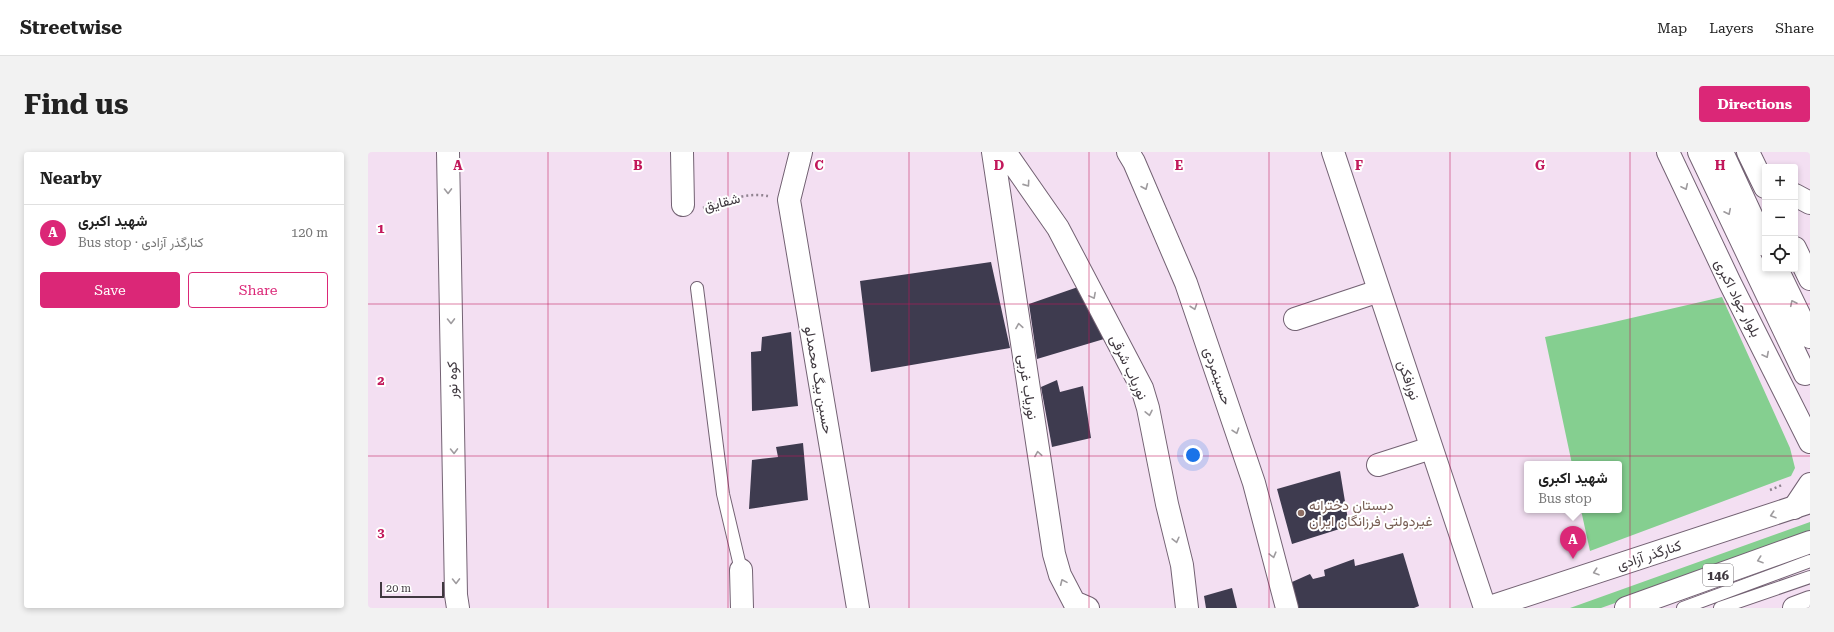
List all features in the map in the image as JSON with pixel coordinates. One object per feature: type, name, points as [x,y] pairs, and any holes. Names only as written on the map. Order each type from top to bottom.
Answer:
[{"type":"street","name":"کوه نور","points":[[448,152],[456,595],[458,608]]},
{"type":"street","name":"شقایق","points":[[682,152],[683,205]]},
{"type":"street","name":"حسین بیگ محمدلو","points":[[801,152],[789,200],[858,608]]},
{"type":"street","name":"نوریاب غربی","points":[[993,152],[1054,554],[1060,575],[1074,602],[1088,608]]},
{"type":"street","name":"نوریاب شرقی","points":[[1005,152],[1058,228],[1142,388],[1148,408],[1167,504],[1182,565],[1187,608]]},
{"type":"street","name":"حسینمردی","points":[[1128,152],[1134,162],[1186,283],[1254,483],[1287,608]]},
{"type":"street","name":"نورافکن","points":[[1333,152],[1486,608]]},
{"type":"street","name":"بلوار جواد اکبری","points":[[1668,152],[1730,283],[1808,434]]},
{"type":"street","points":[[1699,152],[1805,374]]},
{"type":"street","points":[[1722,152],[1762,239]]},
{"type":"street","points":[[1748,152],[1762,179]]},
{"type":"street","points":[[1798,197],[1810,203]]},
{"type":"street","points":[[1798,254],[1810,279]]},
{"type":"street","points":[[1778,272],[1810,337]]},
{"type":"street","points":[[1296,319],[1379,292]]},
{"type":"street","points":[[1378,465],[1432,448]]},
{"type":"street","points":[[1802,505],[1810,484]]},
{"type":"street","name":"کنارگذر آزادی","points":[[1486,608],[1802,505]]},
{"type":"street","name":"146","points":[[1626,608],[1810,542]]},
{"type":"street","points":[[741,570],[742,608]]},
{"type":"street","points":[[1794,608],[1810,602]]},
{"type":"lane","points":[[698,288],[723,494],[741,570]]},
{"type":"lane","points":[[1683,608],[1810,561]]},
{"type":"lane","points":[[1720,608],[1810,577]]},
{"type":"path","name":"شقایق","points":[[683,205],[701,209],[731,198],[759,194],[789,200]]},
{"type":"path","points":[[1765,492],[1787,483]]},
{"type":"green space","points":[[1722,297],[1790,448],[1795,468],[1791,476],[1590,551],[1582,513],[1622,513],[1622,461],[1571,461],[1545,337]]},
{"type":"green space","points":[[1810,522],[1810,534],[1601,608],[1570,608]]},
{"type":"building","points":[[991,262],[1010,348],[871,372],[860,281]]},
{"type":"building","points":[[1078,287],[1104,339],[1037,359],[1029,304]]},
{"type":"building","points":[[791,332],[798,406],[752,411],[751,352],[761,351],[762,337]]},
{"type":"building","points":[[1057,380],[1060,392],[1083,386],[1091,438],[1052,447],[1041,387]]},
{"type":"building","points":[[803,443],[808,500],[749,509],[752,460],[778,457],[776,447]]},
{"type":"building","points":[[1340,471],[1349,526],[1292,544],[1277,489]]},
{"type":"building","points":[[1403,553],[1419,606],[1414,608],[1296,608],[1292,582],[1310,574],[1313,579],[1325,576],[1324,570],[1354,559],[1355,566]]},
{"type":"building","points":[[1232,588],[1237,608],[1206,608],[1204,596]]},
{"type":"place","name":"دبستان دخترانه غیردولتی فرزانگان ايران","points":[[1301,513]]},
{"type":"place","name":"شهید اکبری","points":[[1573,559]]}]
